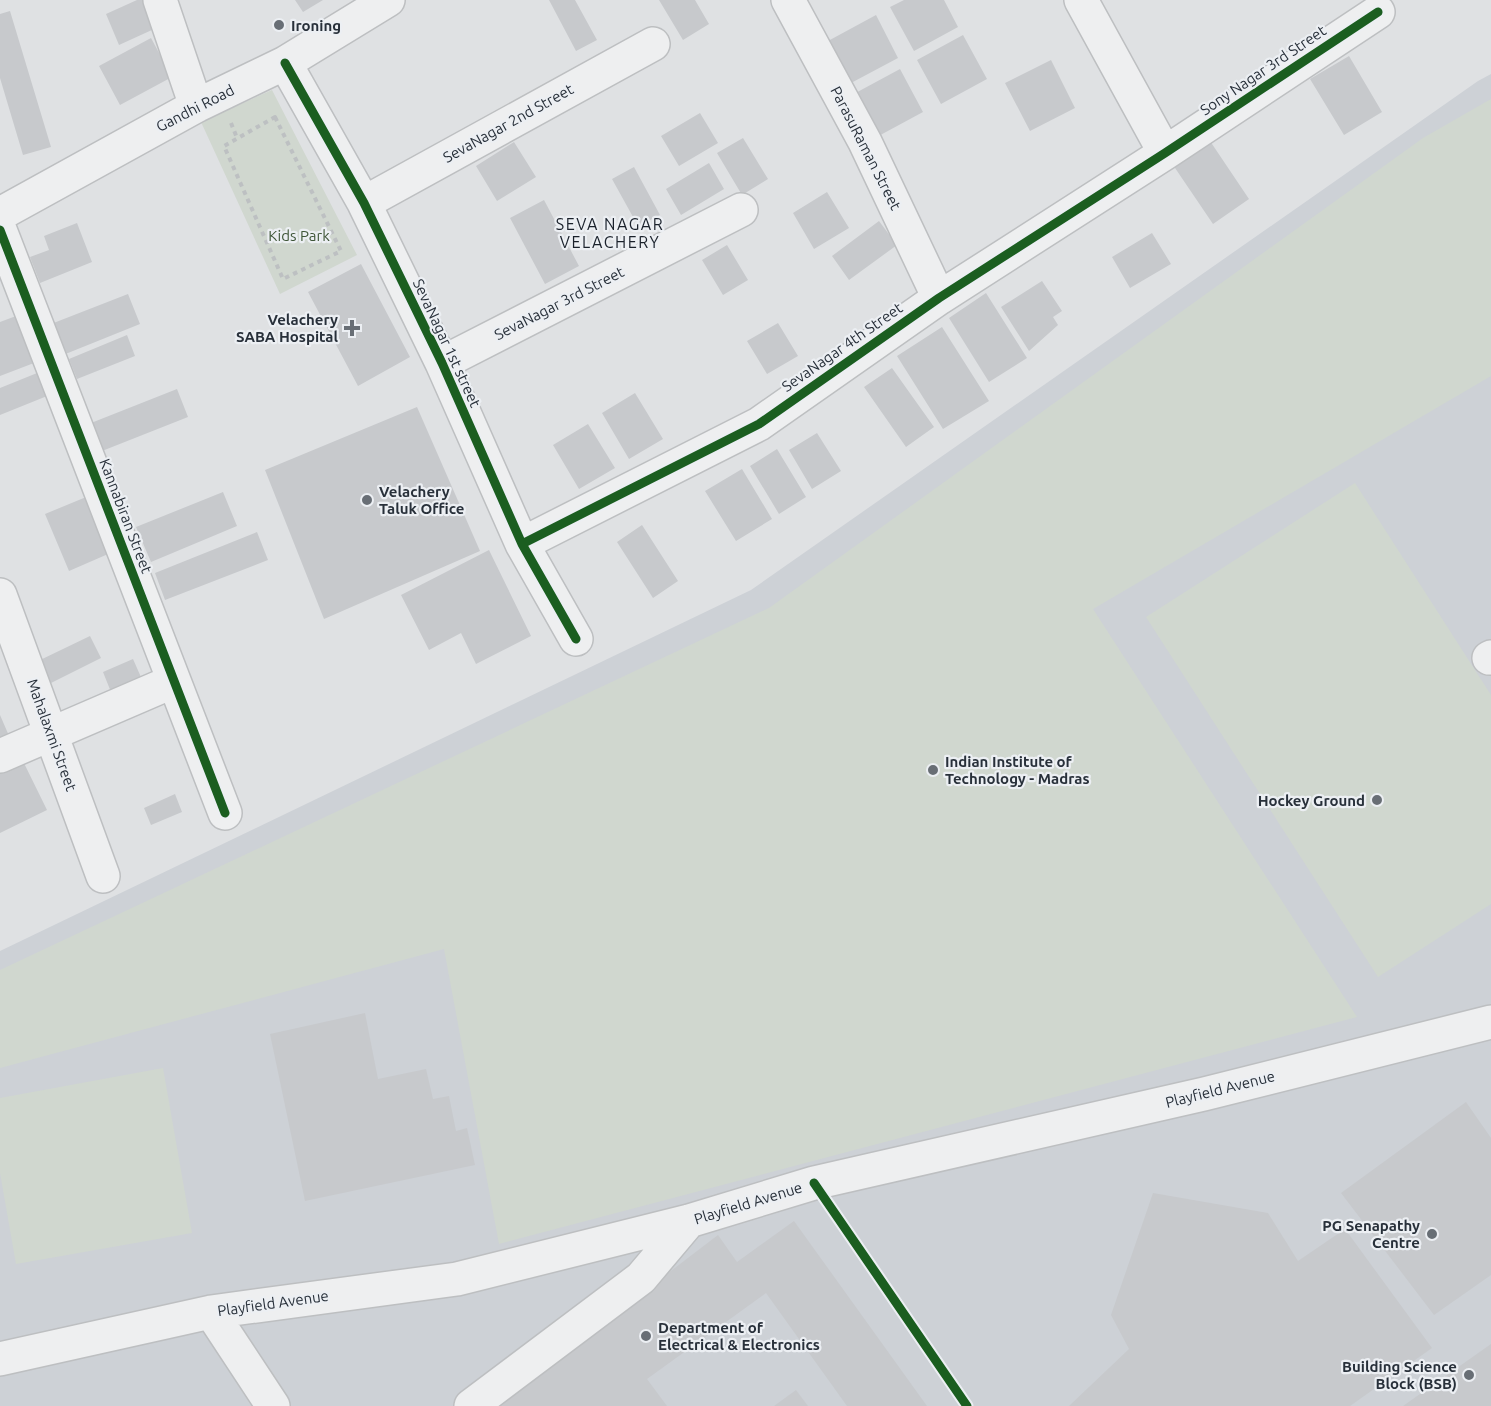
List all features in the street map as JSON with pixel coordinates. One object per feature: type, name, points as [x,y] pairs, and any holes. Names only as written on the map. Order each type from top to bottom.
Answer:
[{"type":"street","points":[[160,0],[196,106]]},
{"type":"street","name":"Gandhi Road","points":[[0,214],[196,106],[285,63],[387,0]]},
{"type":"street","name":"ParasuRaman Street","points":[[788,0],[865,142],[939,298]]},
{"type":"street","points":[[1081,0],[1165,153]]},
{"type":"street","name":"Sony Nagar 3rd Street","points":[[1165,153],[1378,12]]},
{"type":"street","name":"SevaNagar 2nd Street","points":[[364,203],[653,44]]},
{"type":"street","name":"SevaNagar 1st street","points":[[285,63],[364,203],[442,363],[522,544],[576,639]]},
{"type":"street","name":"SevaNagar 4th Street","points":[[522,544],[759,424],[939,298],[1165,153]]},
{"type":"street","name":"SevaNagar 3rd Street","points":[[442,363],[741,210]]},
{"type":"street","name":"Kannabiran Street","points":[[0,230],[225,813]]},
{"type":"street","name":"Mahalaxmi Street","points":[[0,595],[103,876]]},
{"type":"street","points":[[0,756],[174,681]]},
{"type":"street","name":"Playfield Avenue","points":[[0,1359],[211,1312],[457,1279],[689,1221],[814,1183],[1204,1094],[1491,1022]]},
{"type":"street","points":[[471,1406],[641,1278],[689,1221]]},
{"type":"street","points":[[211,1312],[273,1406]]},
{"type":"path","points":[[275,117],[341,251],[283,279],[224,146],[237,138],[275,117]]},
{"type":"shaded area","name":"Indian Institute of Technology - Madras","points":[[1491,74],[1491,1406],[0,1406],[0,951],[751,590]]},
{"type":"green space","name":"Kids Park","points":[[272,90],[357,255],[280,294],[201,122]]},
{"type":"green space","points":[[1491,99],[1491,376],[1093,609],[1357,1017],[499,1244],[444,949],[0,1068],[0,970],[769,608],[1423,138]]},
{"type":"green space","name":"Hockey Ground","points":[[1355,483],[1491,695],[1491,904],[1378,977],[1146,617]]},
{"type":"green space","points":[[163,1068],[192,1233],[16,1264],[0,1173],[0,1098]]},
{"type":"building","points":[[137,0],[154,0],[165,24],[119,45],[106,14]]},
{"type":"building","points":[[295,0],[323,0],[303,12]]},
{"type":"building","points":[[549,0],[575,0],[597,40],[576,51]]},
{"type":"building","points":[[659,0],[695,0],[709,24],[683,40]]},
{"type":"building","points":[[904,0],[944,0],[958,27],[914,51],[890,7]]},
{"type":"building","points":[[10,11],[51,147],[23,155],[0,78],[0,14]]},
{"type":"building","points":[[876,15],[898,58],[851,83],[828,41]]},
{"type":"building","points":[[963,35],[987,79],[941,104],[917,60]]},
{"type":"building","points":[[151,38],[172,77],[120,105],[99,66]]},
{"type":"building","points":[[1349,56],[1382,112],[1344,135],[1310,79]]},
{"type":"building","points":[[1051,60],[1075,108],[1030,131],[1005,83]]},
{"type":"building","points":[[900,69],[923,112],[873,139],[850,96]]},
{"type":"building","points":[[700,113],[718,143],[679,166],[661,136]]},
{"type":"building","points":[[743,138],[768,179],[742,195],[717,153]]},
{"type":"building","points":[[1210,141],[1249,199],[1213,224],[1173,165]]},
{"type":"building","points":[[514,142],[536,177],[497,201],[476,166]]},
{"type":"building","points":[[709,163],[724,189],[681,215],[666,189]]},
{"type":"building","points":[[634,167],[660,215],[638,226],[612,179]]},
{"type":"building","points":[[827,192],[849,228],[814,249],[793,213]]},
{"type":"building","points":[[544,200],[579,266],[545,284],[510,218]]},
{"type":"building","points":[[879,221],[897,245],[849,280],[832,256]]},
{"type":"building","points":[[77,223],[92,262],[40,283],[30,257],[49,250],[44,236]]},
{"type":"building","points":[[1152,233],[1171,264],[1130,288],[1112,257]]},
{"type":"building","points":[[727,245],[748,280],[723,295],[702,260]]},
{"type":"building","points":[[361,264],[410,357],[358,386],[308,292]]},
{"type":"building","points":[[1042,281],[1062,311],[1053,317],[1058,325],[1029,351],[1001,307]]},
{"type":"building","points":[[986,293],[1027,358],[989,382],[949,318]]},
{"type":"building","points":[[128,294],[140,324],[63,355],[51,324]]},
{"type":"building","points":[[16,316],[34,363],[0,376],[0,322]]},
{"type":"building","points":[[778,323],[798,356],[767,374],[747,341]]},
{"type":"building","points":[[942,327],[989,401],[943,429],[897,356]]},
{"type":"building","points":[[127,335],[135,356],[77,379],[69,359]]},
{"type":"building","points":[[892,368],[934,427],[906,447],[864,387]]},
{"type":"building","points":[[47,369],[57,392],[0,415],[0,388]]},
{"type":"building","points":[[177,389],[188,417],[102,451],[91,423]]},
{"type":"building","points":[[635,393],[663,439],[629,459],[602,413]]},
{"type":"building","name":"Velachery Taluk Office","points":[[417,407],[480,551],[324,619],[265,470]]},
{"type":"building","points":[[588,424],[615,468],[579,489],[553,445]]},
{"type":"building","points":[[817,433],[841,471],[812,489],[789,450]]},
{"type":"building","points":[[777,449],[806,497],[779,514],[750,466]]},
{"type":"building","points":[[742,469],[772,519],[736,541],[705,491]]},
{"type":"building","points":[[223,492],[237,526],[151,562],[136,527]]},
{"type":"building","points":[[91,495],[115,551],[69,571],[45,514]]},
{"type":"building","points":[[642,525],[678,581],[653,598],[617,542]]},
{"type":"building","points":[[257,532],[268,560],[165,600],[155,573]]},
{"type":"building","points":[[489,550],[531,636],[476,664],[461,633],[429,650],[401,595]]},
{"type":"building","points":[[90,636],[101,658],[47,685],[36,662]]},
{"type":"building","points":[[133,659],[144,684],[113,697],[103,672]]},
{"type":"building","points":[[0,715],[13,745],[0,750]]},
{"type":"building","points":[[20,755],[47,810],[0,833],[0,765]]},
{"type":"building","points":[[175,794],[182,812],[151,825],[144,808]]},
{"type":"building","points":[[365,1013],[378,1079],[426,1069],[433,1099],[449,1096],[456,1131],[467,1128],[475,1165],[305,1201],[270,1034]]},
{"type":"building","name":"PG Senapathy Centre","points":[[1466,1102],[1491,1138],[1491,1275],[1434,1315],[1341,1193]]},
{"type":"building","points":[[1153,1193],[1268,1213],[1298,1261],[1345,1229],[1432,1348],[1350,1406],[1069,1406],[1129,1349],[1111,1315]]},
{"type":"building","name":"Department of Electrical & Electronics","points":[[794,1221],[927,1406],[847,1406],[766,1293],[647,1379],[667,1406],[494,1406],[718,1235],[737,1262]]},
{"type":"building","name":"Building Science Block (BSB)","points":[[1491,1344],[1491,1406],[1403,1406]]},
{"type":"building","name":"Department of Electrical & Electronics","points":[[796,1390],[808,1406],[774,1406]]},
{"type":"cycle path","points":[[522,544],[759,424],[939,298],[1165,153],[1378,12]]},
{"type":"cycle path","points":[[285,63],[364,203],[442,363],[522,544],[576,639]]},
{"type":"cycle path","points":[[0,230],[225,813]]},
{"type":"cycle path","points":[[814,1183],[967,1406]]},
{"type":"place","name":"Ironing","points":[[279,25]]},
{"type":"place","name":"Velachery SABA Hospital","points":[[352,328]]},
{"type":"place","name":"Velachery Taluk Office","points":[[367,500]]},
{"type":"place","name":"Indian Institute of Technology - Madras","points":[[933,770]]},
{"type":"place","name":"Hockey Ground","points":[[1377,800]]},
{"type":"place","name":"PG Senapathy Centre","points":[[1432,1234]]},
{"type":"place","name":"Department of Electrical & Electronics","points":[[646,1336]]},
{"type":"place","name":"Building Science Block (BSB)","points":[[1469,1375]]},
{"type":"district","name":"SEVA NAGAR VELACHERY","points":[[610,233]]}]
